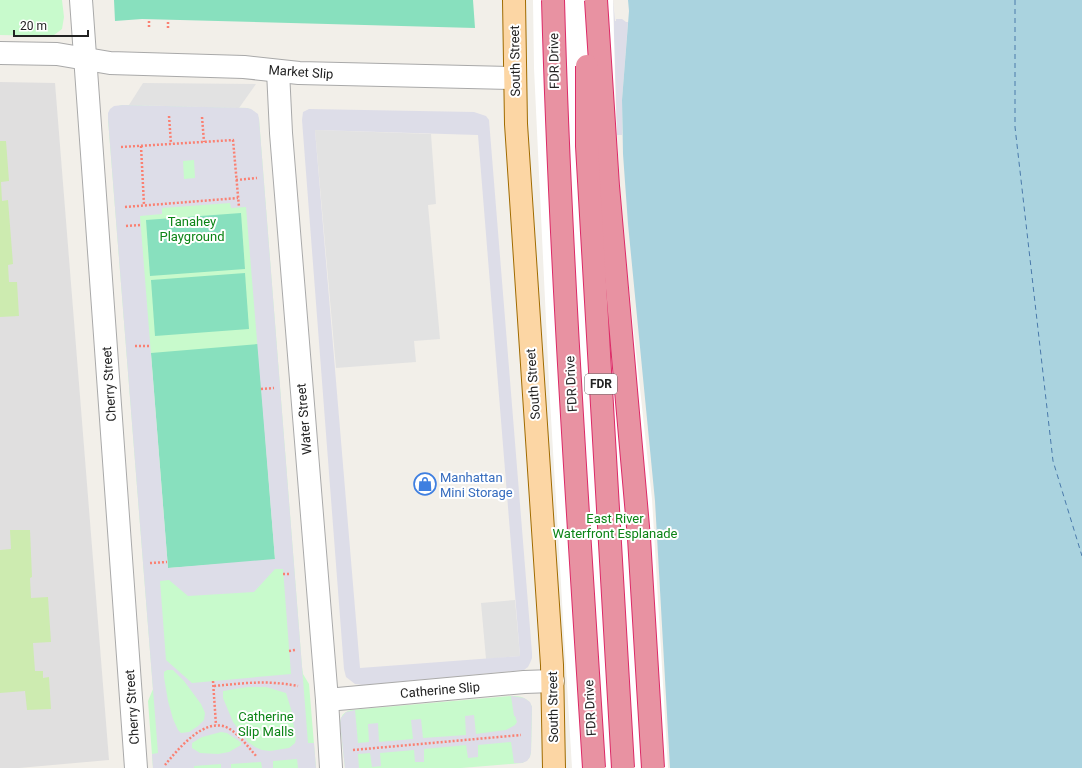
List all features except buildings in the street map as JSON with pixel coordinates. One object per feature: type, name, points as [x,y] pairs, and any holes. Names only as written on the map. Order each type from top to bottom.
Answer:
[{"type":"highway","name":"FDR Drive","points":[[553,0],[555,92],[563,252],[594,768]]},
{"type":"highway","name":"FDR","points":[[590,0],[587,73],[587,146],[623,768]]},
{"type":"highway","points":[[596,0],[608,186],[639,538],[653,768]]},
{"type":"main road","name":"South Street","points":[[514,0],[516,124],[552,681],[554,768]]},
{"type":"street","name":"Cherry Street","points":[[81,0],[136,768]]},
{"type":"street","name":"Market Slip","points":[[0,53],[57,54],[110,63],[244,67],[318,74],[515,78]]},
{"type":"street","name":"Water Street","points":[[278,71],[281,133],[327,700],[331,768]]},
{"type":"street","name":"Catherine Slip","points":[[327,700],[524,682],[552,681]]},
{"type":"path","points":[[149,27],[150,19]]},
{"type":"path","points":[[168,20],[168,28]]},
{"type":"path","points":[[169,116],[171,144]]},
{"type":"path","points":[[202,117],[204,142]]},
{"type":"path","points":[[121,147],[233,140],[238,207]]},
{"type":"path","points":[[140,146],[144,205]]},
{"type":"path","points":[[236,180],[257,178]]},
{"type":"path","points":[[125,207],[238,198]]},
{"type":"path","points":[[126,226],[140,224]]},
{"type":"path","points":[[135,346],[151,346]]},
{"type":"path","points":[[262,389],[274,388]]},
{"type":"path","points":[[150,563],[167,562]]},
{"type":"path","points":[[283,574],[289,574]]},
{"type":"path","points":[[289,650],[295,650]]},
{"type":"path","points":[[213,681],[216,725]]},
{"type":"path","points":[[214,686],[254,682],[270,682],[298,686]]},
{"type":"path","points":[[166,765],[176,752],[196,734],[216,725],[223,726],[236,734],[257,757]]},
{"type":"path","points":[[352,750],[521,735]]},
{"type":"shaded area","points":[[613,0],[615,21],[616,19],[622,19],[628,22],[622,100],[622,135],[617,135]]},
{"type":"shaded area","points":[[0,82],[55,83],[109,760],[19,768],[0,768]]},
{"type":"shaded area","points":[[143,83],[256,84],[239,108],[129,105]]},
{"type":"shaded area","points":[[114,106],[247,108],[258,114],[308,743],[314,743],[316,768],[298,768],[297,759],[273,761],[273,768],[262,768],[261,762],[231,764],[231,768],[221,768],[221,764],[194,766],[194,768],[153,768],[152,754],[158,753],[108,119],[108,113]],"holes":[[[194,160],[195,178],[184,179],[183,161]],[[230,203],[231,208],[246,207],[275,559],[168,568],[140,216],[162,214],[162,208]],[[275,569],[283,569],[291,674],[192,683],[166,660],[160,581],[169,580],[188,596],[254,592]],[[167,670],[173,670],[184,681],[201,704],[205,713],[204,720],[189,732],[181,733],[173,719],[168,701],[164,672]],[[248,687],[266,687],[286,693],[291,709],[296,739],[295,743],[289,748],[270,751],[255,747],[248,742],[233,722],[223,698],[223,691]],[[221,732],[227,733],[239,741],[241,745],[229,752],[218,754],[200,753],[192,748],[192,743],[202,737]]]},
{"type":"shaded area","points":[[309,109],[474,112],[486,116],[489,120],[532,653],[530,663],[524,670],[363,685],[355,684],[346,677],[344,669],[302,120],[303,112]],"holes":[[[315,130],[478,135],[520,656],[360,668]]]},
{"type":"shaded area","points":[[315,130],[431,134],[436,204],[428,205],[440,339],[414,341],[416,362],[336,368]]},
{"type":"shaded area","points":[[515,600],[520,656],[486,659],[481,603]]},
{"type":"shaded area","points":[[511,696],[524,698],[530,702],[532,707],[531,752],[527,761],[522,763],[514,763],[511,742],[478,745],[478,757],[468,758],[466,745],[424,749],[424,762],[415,762],[414,750],[380,753],[381,766],[372,767],[370,753],[358,754],[359,768],[345,768],[340,723],[341,718],[346,712],[355,710],[358,743],[369,742],[368,724],[378,723],[379,742],[413,739],[411,720],[421,719],[423,738],[466,735],[465,716],[474,715],[476,734],[506,730],[515,725],[517,722],[514,716]]},
{"type":"green space","points":[[0,0],[62,0],[64,17],[62,29],[54,35],[48,36],[0,35]]},
{"type":"green space","points":[[114,0],[473,0],[475,28],[142,19],[115,21]]},
{"type":"green space","name":"Tanahey Playground","points":[[123,105],[247,108],[254,112],[259,119],[302,667],[303,674],[309,684],[316,768],[153,768],[148,701],[153,689],[108,119],[109,113],[112,109]]},
{"type":"green space","points":[[0,141],[6,141],[9,181],[1,182],[2,201],[8,200],[13,264],[8,265],[9,282],[17,282],[19,316],[0,317]]},
{"type":"green space","points":[[241,213],[245,269],[150,276],[146,220]]},
{"type":"green space","points":[[245,273],[249,329],[155,336],[151,280]]},
{"type":"green space","points":[[258,344],[275,560],[168,568],[151,353]]},
{"type":"green space","points":[[10,530],[30,530],[32,577],[30,578],[31,598],[48,597],[51,642],[33,643],[35,671],[43,671],[43,678],[49,677],[51,709],[27,710],[25,691],[0,693],[0,550],[11,549]]},
{"type":"green space","points":[[518,696],[526,699],[532,707],[531,752],[528,759],[522,763],[461,768],[345,768],[340,723],[342,716],[351,710]]},
{"type":"water","points":[[628,0],[1082,0],[1082,768],[670,768],[655,501],[628,224],[623,154],[622,100],[629,11]]},
{"type":"pier","name":"East River Waterfront Esplanade","points":[[533,0],[613,0],[616,117],[622,223],[652,499],[668,768],[572,768],[549,384],[534,68]]},
{"type":"ferry route","points":[[1015,0],[1015,127],[1053,461],[1082,556]]},
{"type":"place","name":"Manhattan Mini Storage","points":[[425,484]]},
{"type":"park label","name":"Catherine Slip Malls","points":[[266,724]]}]
